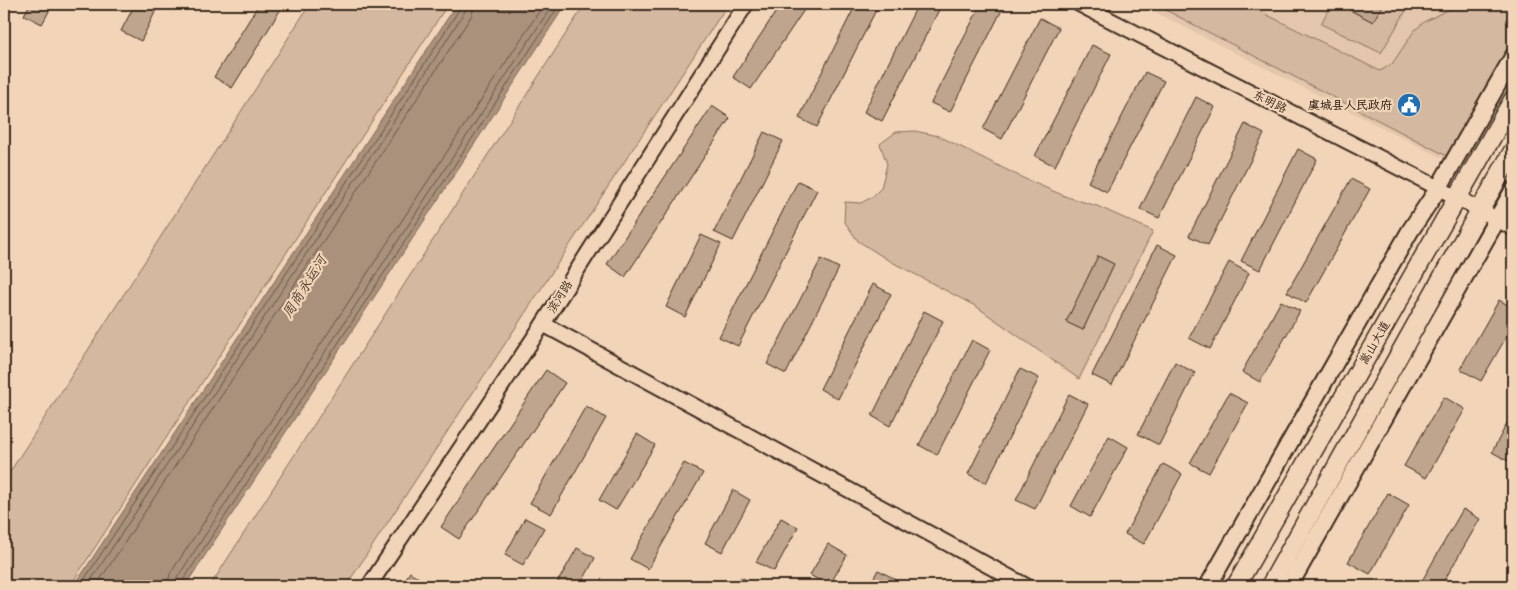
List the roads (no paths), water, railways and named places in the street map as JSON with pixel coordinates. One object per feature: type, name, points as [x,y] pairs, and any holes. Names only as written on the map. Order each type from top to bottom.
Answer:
[{"type":"main road","points":[[1208,586],[1410,231],[1438,189],[1513,57]]},
{"type":"main road","name":"嵩山大道","points":[[1236,586],[1513,100]]},
{"type":"main road","points":[[1270,586],[1513,151]]},
{"type":"main road","points":[[1290,586],[1513,191]]},
{"type":"street","name":"滨河路","points":[[369,586],[543,324],[746,4]]},
{"type":"street","name":"东明路","points":[[1079,4],[1513,228]]},
{"type":"street","points":[[543,324],[1026,586]]},
{"type":"water","name":"周商永运河","points":[[457,4],[566,4],[185,586],[74,586]]},
{"type":"place","name":"虞城县人民政府","points":[[1409,105]]}]
